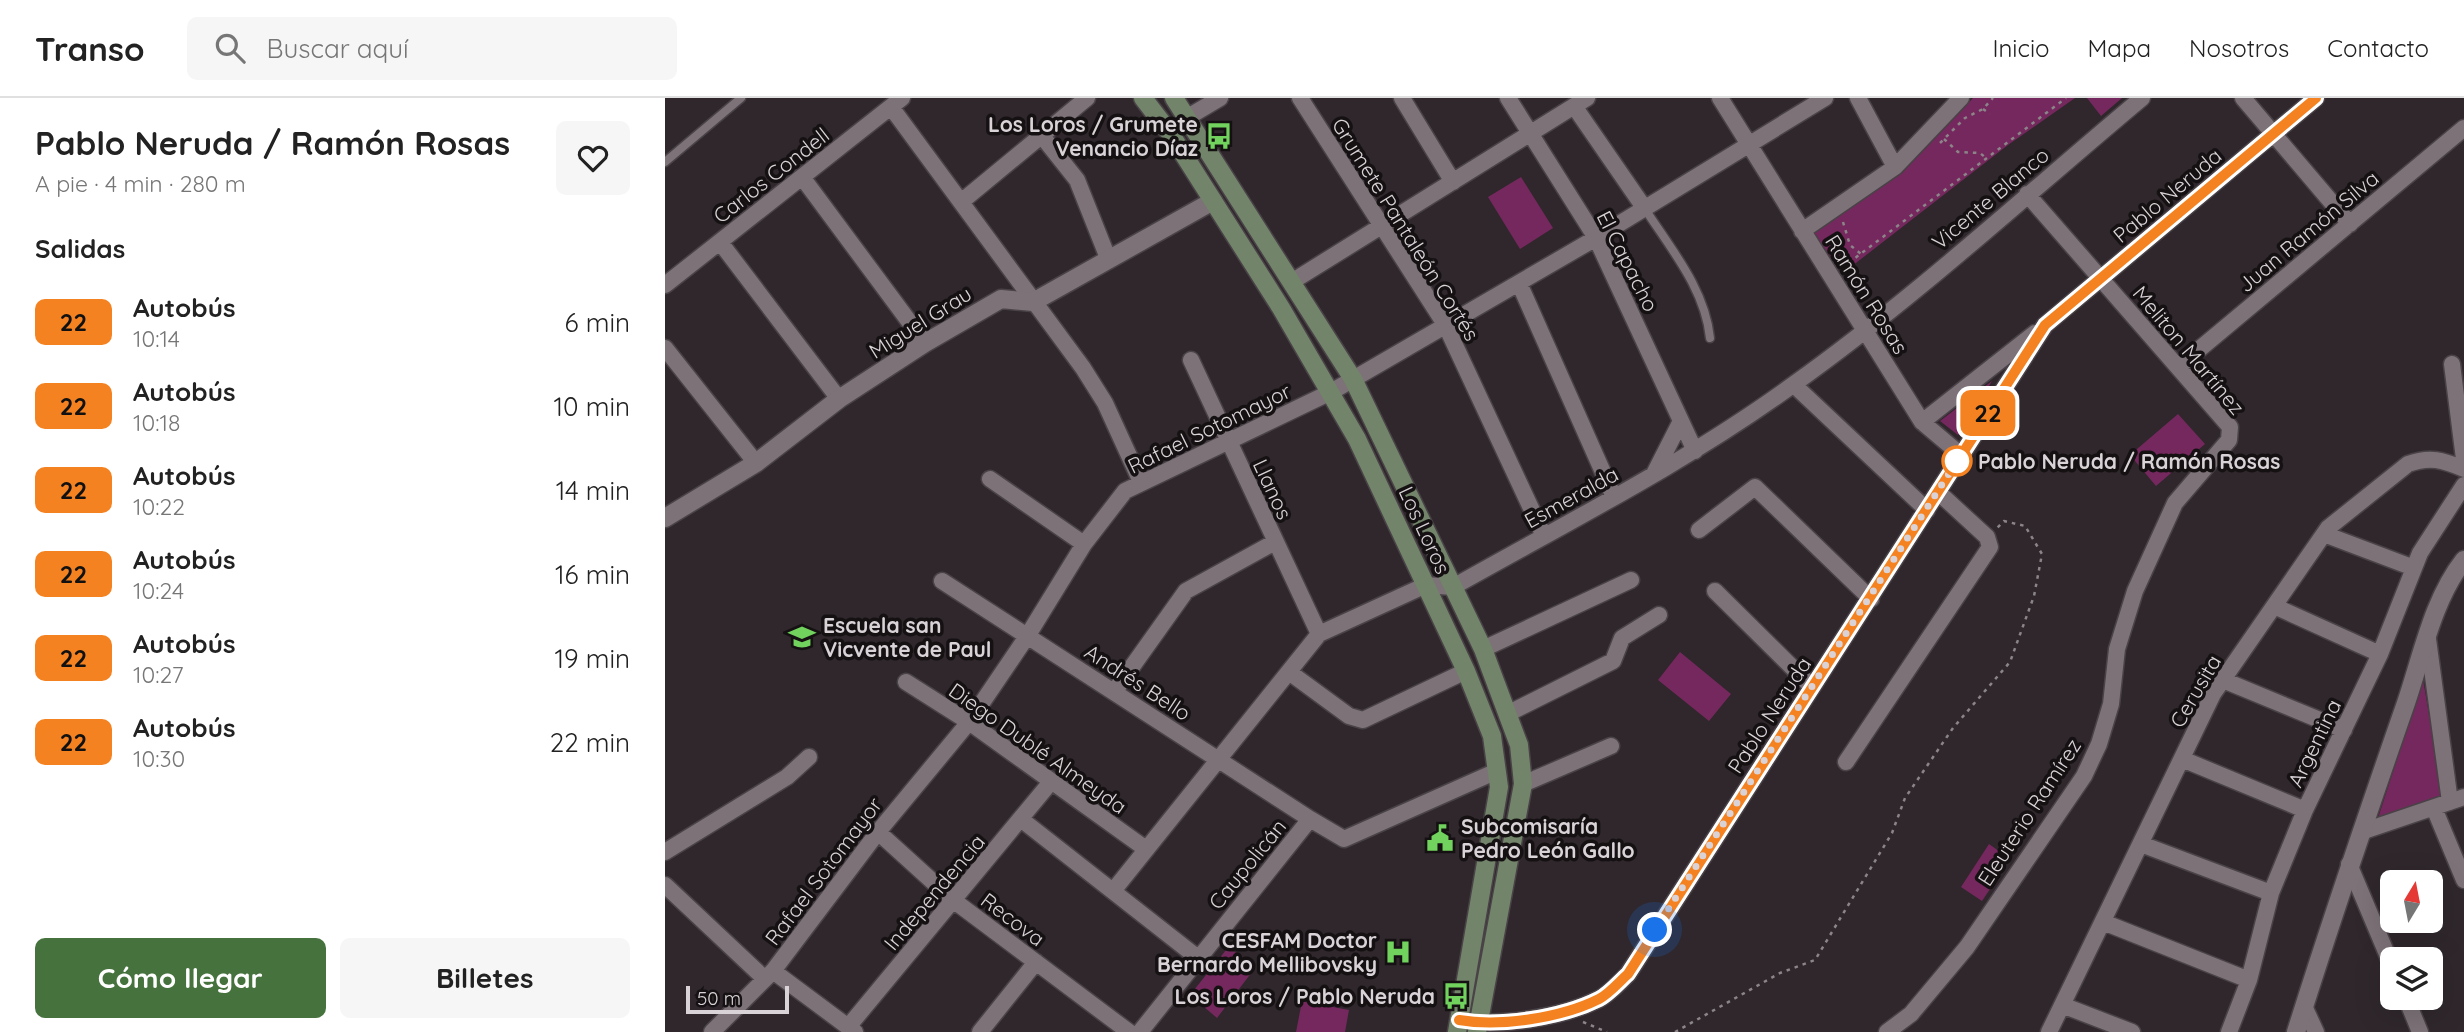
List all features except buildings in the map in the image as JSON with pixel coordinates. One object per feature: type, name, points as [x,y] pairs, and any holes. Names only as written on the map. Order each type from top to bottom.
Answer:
[{"type":"main road","name":"Los Loros","points":[[1143,98],[1170,133],[1331,392],[1426,585],[1466,671],[1492,736],[1499,788],[1458,1026]]},
{"type":"main road","name":"Los Loros","points":[[1174,98],[1353,379],[1483,649],[1520,745],[1523,784],[1477,1028]]},
{"type":"street","points":[[961,202],[1087,98]]},
{"type":"street","points":[[1188,117],[1220,98]]},
{"type":"street","name":"Grumete Pantaleón Cortés","points":[[1300,98],[1446,326],[1544,536]]},
{"type":"street","points":[[1402,98],[1453,182]]},
{"type":"street","name":"El Capacho","points":[[1508,98],[1596,238],[1695,451]]},
{"type":"street","name":"Ramón Rosas","points":[[1720,98],[1922,422],[1961,455]]},
{"type":"street","name":"Rafael Sotomayor","points":[[712,1032],[769,975],[878,832],[969,722],[1028,635],[1084,544],[1125,491],[1229,444],[1331,392],[1645,209],[1825,98]]},
{"type":"street","points":[[1858,98],[1895,167]]},
{"type":"street","points":[[1802,231],[1895,167],[1961,98]]},
{"type":"street","name":"Vicente Blanco","points":[[1865,330],[2142,98]]},
{"type":"street","points":[[2243,98],[2350,224]]},
{"type":"street","name":"Pablo Neruda","points":[[1922,422],[2045,325],[2316,98]]},
{"type":"street","points":[[896,102],[961,202],[1105,403],[1141,482]]},
{"type":"street","name":"Carlos Condell","points":[[665,285],[896,102]]},
{"type":"street","points":[[1293,281],[1581,102],[1645,209]]},
{"type":"street","name":"Juan Ramón Silva","points":[[2178,367],[2464,128]]},
{"type":"street","points":[[1042,136],[1077,180],[1108,258]]},
{"type":"street","points":[[802,177],[925,343]]},
{"type":"street","name":"Meliton Martínez","points":[[2027,194],[2230,427],[2229,440]]},
{"type":"street","points":[[1033,302],[1213,201]]},
{"type":"street","points":[[720,242],[839,399]]},
{"type":"street","points":[[1519,283],[1613,497]]},
{"type":"street","name":"Miguel Grau","points":[[665,518],[755,463],[839,399],[925,343],[1000,299],[1033,302]]},
{"type":"street","name":"Pablo Neruda","points":[[1458,1026],[1477,1028],[1564,1014],[1601,998],[1628,974],[2045,325]]},
{"type":"street","name":"Esmeralda","points":[[1453,587],[1695,451],[1794,385],[1865,330]]},
{"type":"street","points":[[665,348],[755,463]]},
{"type":"street","name":"Llanos","points":[[1191,360],[1319,634]]},
{"type":"street","points":[[2452,365],[2464,459]]},
{"type":"street","points":[[1794,385],[1927,510]]},
{"type":"street","points":[[1654,474],[1681,421]]},
{"type":"street","name":"Eleuterio Ramírez","points":[[1887,1032],[1911,1014],[1967,947],[2084,776],[2099,744],[2111,704],[2117,649],[2135,591],[2175,503],[2229,440]]},
{"type":"street","name":"Cerusita","points":[[2049,1032],[2223,680],[2324,534],[2408,464],[2423,459],[2440,459],[2464,469]]},
{"type":"street","points":[[990,479],[1084,544]]},
{"type":"street","name":"Argentina","points":[[2229,1032],[2249,980],[2271,893],[2305,810],[2381,654],[2420,553],[2464,485]]},
{"type":"street","points":[[1699,530],[1755,487],[1871,599]]},
{"type":"street","points":[[1846,762],[1990,547],[1987,537],[1938,492]]},
{"type":"street","points":[[2324,534],[2414,568]]},
{"type":"street","points":[[1114,692],[1186,591],[1275,542]]},
{"type":"street","points":[[2296,1032],[2349,864],[2428,639],[2449,581],[2464,560]]},
{"type":"street","points":[[1483,649],[1631,580]]},
{"type":"street","name":"Andrés Bello","points":[[942,581],[1310,819]]},
{"type":"street","points":[[1113,891],[1319,634],[1426,585],[1453,587]]},
{"type":"street","points":[[1715,591],[1812,687]]},
{"type":"street","points":[[2274,606],[2381,654]]},
{"type":"street","points":[[1507,714],[1613,661],[1622,638],[1659,615]]},
{"type":"street","points":[[2361,832],[2457,800],[2428,639]]},
{"type":"street","points":[[1289,672],[1349,716],[1363,720],[1466,671]]},
{"type":"street","points":[[2223,680],[2344,730]]},
{"type":"street","name":"Diego Dublé Almeyda","points":[[906,682],[969,722],[1050,783],[1146,849]]},
{"type":"street","points":[[1523,784],[1611,746]]},
{"type":"street","points":[[665,852],[787,776],[809,757]]},
{"type":"street","points":[[2182,759],[2305,810]]},
{"type":"street","name":"Caupolicán","points":[[1140,1032],[1310,819],[1344,839],[1497,771]]},
{"type":"street","name":"Independencia","points":[[852,1029],[953,900],[1050,783]]},
{"type":"street","points":[[2434,808],[2464,880]]},
{"type":"street","points":[[1022,820],[1198,958]]},
{"type":"street","name":"Recova","points":[[878,832],[953,900],[1129,1032]]},
{"type":"street","points":[[2141,844],[2271,893]]},
{"type":"street","points":[[2349,864],[2384,947]]},
{"type":"street","points":[[665,885],[769,975],[852,1029]]},
{"type":"street","points":[[2103,922],[2249,980]]},
{"type":"street","points":[[980,1032],[1036,962]]},
{"type":"street","points":[[2062,1005],[2132,1032]]},
{"type":"street","points":[[2304,1006],[2316,1032]]},
{"type":"street","points":[[2411,1010],[2420,1032]]},
{"type":"lane","points":[[665,162],[741,98]]},
{"type":"lane","points":[[1645,209],[1697,290],[1708,316],[1710,338]]},
{"type":"path","points":[[1830,275],[2066,98]]},
{"type":"path","points":[[1983,109],[1990,114]]},
{"type":"path","points":[[1944,139],[1958,152],[1980,153],[1986,158]]},
{"type":"path","points":[[1842,217],[1850,245],[1861,254]]},
{"type":"path","points":[[1675,1032],[1703,1019],[1780,973],[1815,960],[1892,833],[1905,798],[1953,728],[2010,662],[2033,596],[2042,554],[2025,526],[2004,521],[1987,537]]},
{"type":"path","points":[[1564,1014],[1607,1032]]},
{"type":"shaded area","points":[[1973,98],[2075,98],[2008,145],[1843,273],[1813,233],[1902,173]]},
{"type":"shaded area","points":[[2087,98],[2122,98],[2101,116]]},
{"type":"shaded area","points":[[1521,177],[1553,228],[1520,249],[1488,197]]},
{"type":"shaded area","points":[[1992,381],[1958,435],[1940,421]]},
{"type":"shaded area","points":[[2178,414],[2205,444],[2156,486],[2130,455]]},
{"type":"shaded area","points":[[1680,652],[1731,694],[1709,721],[1658,680]]},
{"type":"shaded area","points":[[2423,679],[2443,797],[2378,818]]},
{"type":"shaded area","points":[[1989,844],[2010,859],[1982,901],[1961,887]]},
{"type":"shaded area","points":[[1226,950],[1235,952],[1255,968],[1217,1018],[1190,995]]},
{"type":"shaded area","points":[[1302,1001],[1349,1010],[1345,1032],[1296,1032]]},
{"type":"bus line","name":"22","points":[[1459,1020],[1478,1023],[1564,1014],[1601,998],[1628,974],[1682,886],[1871,599],[2045,325],[2316,98]]},
{"type":"place","name":"Los Loros / Grumete Venancio Díaz","points":[[1219,136]]},
{"type":"place","name":"Pablo Neruda / Ramón Rosas","points":[[1957,461]]},
{"type":"place","name":"Escuela san Vicvente de Paul","points":[[802,637]]},
{"type":"place","name":"Subcomisaría Pedro León Gallo","points":[[1440,838]]},
{"type":"place","name":"CESFAM Doctor Bernardo Mellibovsky","points":[[1398,952]]},
{"type":"place","name":"Los Loros / Pablo Neruda","points":[[1456,996]]},
{"type":"route","points":[[1655,930],[1871,599],[1961,455],[1957,461]]}]
